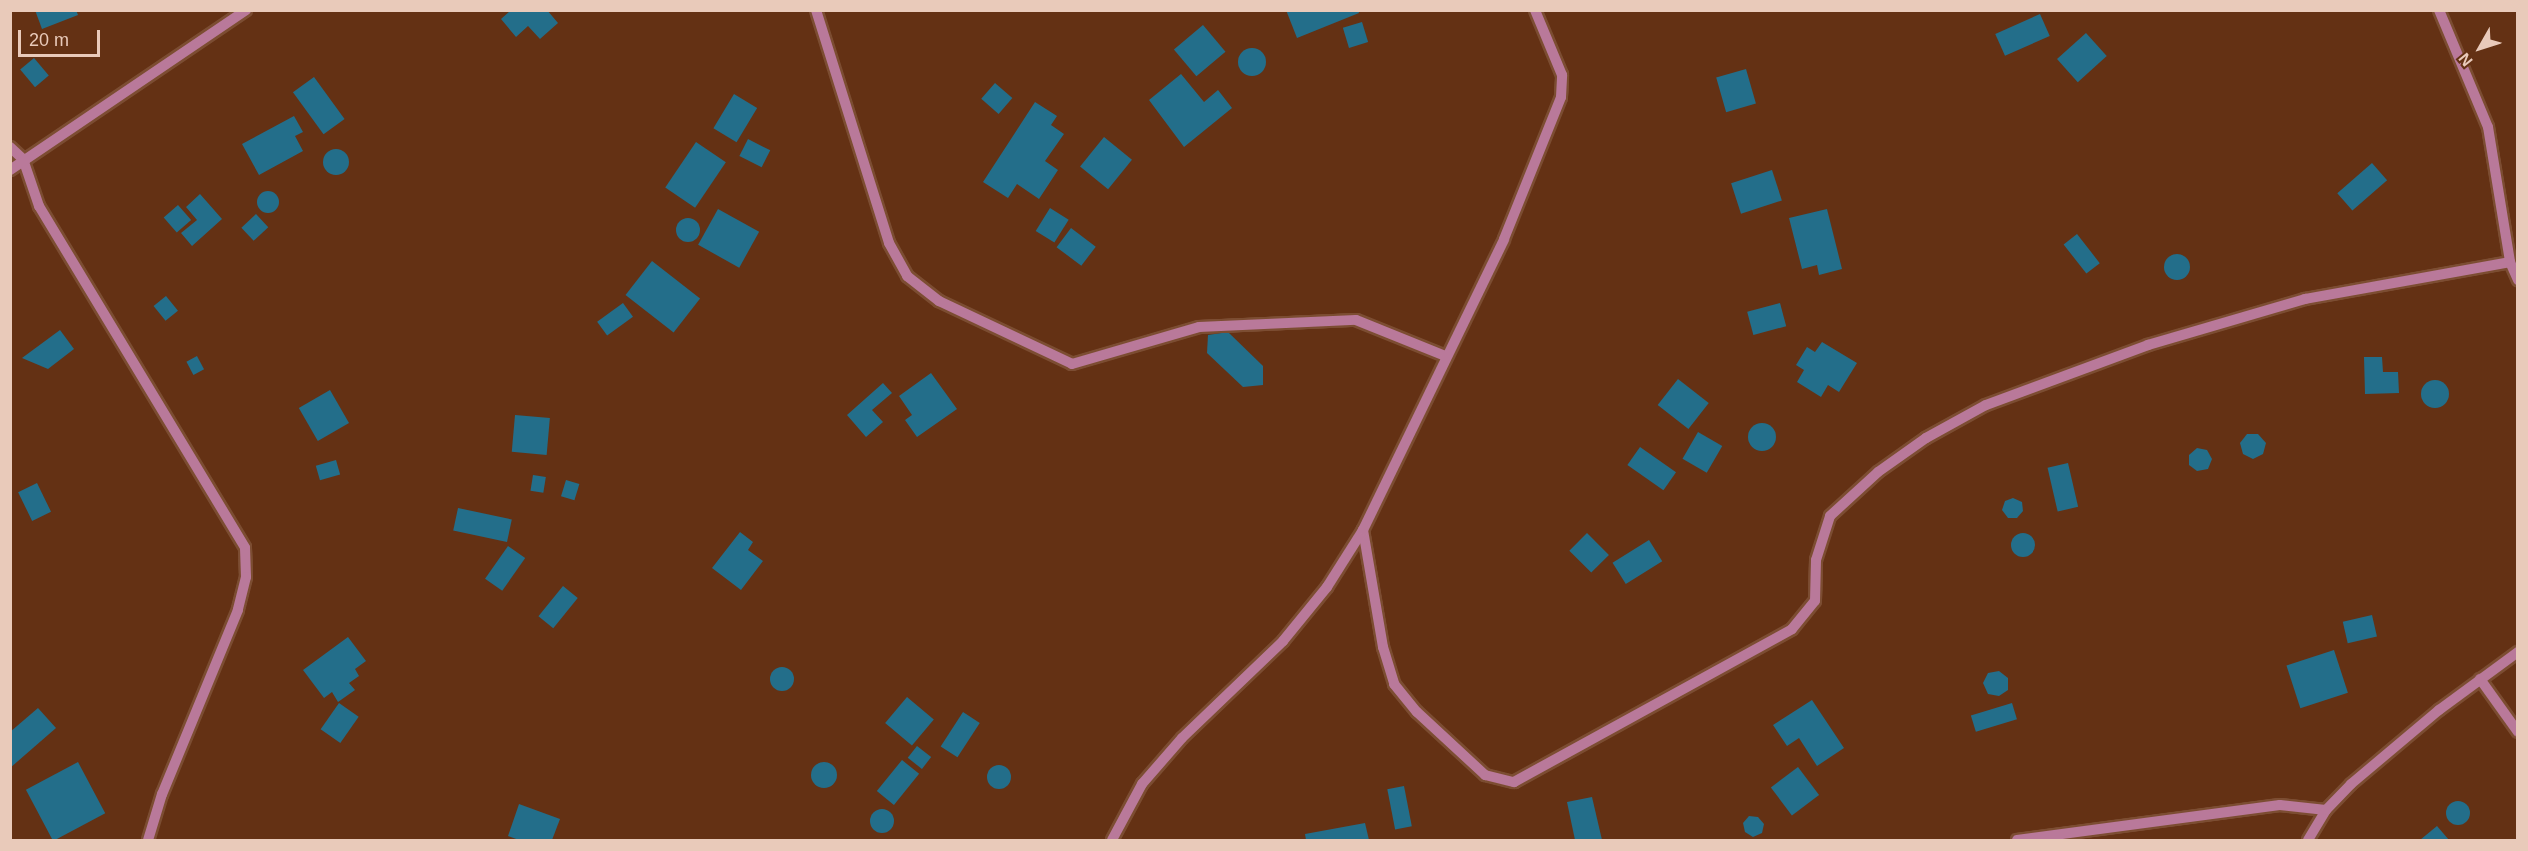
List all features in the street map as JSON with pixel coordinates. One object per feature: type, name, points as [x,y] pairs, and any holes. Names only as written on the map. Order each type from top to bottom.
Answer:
[{"type":"street","points":[[10,170],[23,159],[246,10]]},
{"type":"street","points":[[816,10],[889,243],[907,276],[939,301],[1072,364],[1198,327],[1356,320],[1445,356]]},
{"type":"street","points":[[1112,840],[1142,784],[1182,738],[1283,641],[1327,587],[1364,530],[1445,356],[1504,239],[1561,97],[1562,75],[1535,10]]},
{"type":"street","points":[[2439,10],[2448,25],[2488,127],[2511,262],[2517,280]]},
{"type":"street","points":[[10,147],[23,159],[39,206],[245,548],[246,577],[238,610],[162,794],[148,840]]},
{"type":"street","points":[[1364,530],[1383,647],[1394,684],[1417,712],[1485,775],[1514,782],[1792,629],[1815,601],[1816,560],[1830,516],[1917,445],[1986,405],[2148,345],[2305,299],[2511,262]]},
{"type":"street","points":[[2308,840],[2326,810],[2395,747],[2517,652]]},
{"type":"street","points":[[2480,679],[2517,732]]},
{"type":"street","points":[[2017,840],[2237,809],[2280,805],[2326,810]]},
{"type":"building","points":[[35,10],[76,10],[78,15],[42,29]]},
{"type":"building","points":[[511,10],[547,10],[558,23],[540,39],[528,26],[516,37],[501,19]]},
{"type":"building","points":[[1286,10],[1358,10],[1359,13],[1297,38]]},
{"type":"building","points":[[2040,14],[2050,36],[2005,56],[1995,34]]},
{"type":"building","points":[[1362,22],[1368,42],[1349,48],[1343,28]]},
{"type":"building","points":[[1203,25],[1225,52],[1196,76],[1174,49]]},
{"type":"building","points":[[2086,33],[2107,56],[2078,82],[2057,59]]},
{"type":"building","points":[[1252,48],[1262,52],[1266,62],[1262,72],[1252,76],[1242,72],[1238,62],[1242,52]]},
{"type":"building","points":[[34,58],[49,76],[35,87],[20,70]]},
{"type":"building","points":[[1746,69],[1756,104],[1726,112],[1716,78]]},
{"type":"building","points":[[1181,74],[1204,102],[1218,90],[1232,108],[1184,147],[1149,100]]},
{"type":"building","points":[[314,77],[345,119],[324,134],[293,92]]},
{"type":"building","points":[[995,83],[1012,98],[999,114],[981,99]]},
{"type":"building","points":[[734,94],[757,108],[737,142],[713,128]]},
{"type":"building","points":[[1035,102],[1057,116],[1051,125],[1064,134],[1045,161],[1058,170],[1039,199],[1017,184],[1008,198],[983,182]]},
{"type":"building","points":[[294,116],[303,132],[295,136],[303,151],[259,175],[242,144]]},
{"type":"building","points":[[1104,137],[1132,160],[1108,189],[1080,167]]},
{"type":"building","points":[[748,139],[770,150],[762,167],[739,156]]},
{"type":"building","points":[[696,142],[726,162],[695,208],[665,188]]},
{"type":"building","points":[[336,149],[345,153],[349,162],[345,171],[336,175],[327,171],[323,162],[327,153]]},
{"type":"building","points":[[2372,163],[2387,180],[2352,211],[2337,193]]},
{"type":"building","points":[[1772,170],[1782,200],[1741,214],[1731,183]]},
{"type":"building","points":[[268,191],[276,194],[279,202],[276,210],[268,213],[260,210],[257,202],[260,194]]},
{"type":"building","points":[[200,194],[222,219],[192,246],[181,233],[197,220],[186,207]]},
{"type":"building","points":[[178,205],[191,220],[177,233],[164,217]]},
{"type":"building","points":[[1050,208],[1069,220],[1054,243],[1036,231]]},
{"type":"building","points":[[718,209],[759,232],[739,268],[698,245]]},
{"type":"building","points":[[1827,209],[1842,269],[1819,275],[1817,265],[1802,269],[1789,218]]},
{"type":"building","points":[[256,214],[268,227],[254,241],[241,228]]},
{"type":"building","points":[[688,218],[696,222],[700,230],[696,238],[688,242],[680,238],[676,230],[680,222]]},
{"type":"building","points":[[1071,228],[1096,247],[1081,266],[1057,247]]},
{"type":"building","points":[[2077,234],[2100,263],[2086,274],[2064,244]]},
{"type":"building","points":[[2177,254],[2186,258],[2190,267],[2186,276],[2177,280],[2168,276],[2164,267],[2168,258]]},
{"type":"building","points":[[652,261],[700,299],[674,332],[626,295]]},
{"type":"building","points":[[166,296],[178,311],[166,321],[154,306]]},
{"type":"building","points":[[623,303],[633,317],[607,336],[597,322]]},
{"type":"building","points":[[1780,303],[1786,326],[1753,335],[1747,312]]},
{"type":"building","points":[[60,330],[74,349],[48,369],[22,358]]},
{"type":"building","points":[[1228,332],[1263,366],[1263,385],[1243,387],[1207,353],[1208,335]]},
{"type":"building","points":[[1822,342],[1857,363],[1839,392],[1828,385],[1821,397],[1797,382],[1804,370],[1796,365],[1807,347],[1815,352]]},
{"type":"building","points":[[197,356],[204,369],[193,375],[186,362]]},
{"type":"building","points":[[2364,357],[2382,357],[2383,372],[2398,372],[2399,393],[2365,394]]},
{"type":"building","points":[[931,373],[957,409],[917,437],[905,420],[912,415],[899,396]]},
{"type":"building","points":[[1678,379],[1709,403],[1688,429],[1658,405]]},
{"type":"building","points":[[2435,380],[2445,384],[2449,394],[2445,404],[2435,408],[2425,404],[2421,394],[2425,384]]},
{"type":"building","points":[[883,383],[892,393],[872,410],[883,422],[866,437],[847,415]]},
{"type":"building","points":[[330,390],[349,423],[318,441],[299,408]]},
{"type":"building","points":[[515,415],[550,418],[547,455],[512,452]]},
{"type":"building","points":[[1762,423],[1772,427],[1776,437],[1772,447],[1762,451],[1752,447],[1748,437],[1752,427]]},
{"type":"building","points":[[1698,432],[1722,446],[1707,473],[1682,459]]},
{"type":"building","points":[[2247,434],[2258,434],[2266,443],[2263,454],[2253,459],[2243,454],[2240,443]]},
{"type":"building","points":[[1640,447],[1676,472],[1663,490],[1627,465]]},
{"type":"building","points":[[2197,448],[2207,450],[2212,459],[2208,469],[2197,471],[2189,465],[2189,455]]},
{"type":"building","points":[[336,460],[340,474],[320,480],[316,466]]},
{"type":"building","points":[[2068,463],[2078,507],[2058,512],[2048,468]]},
{"type":"building","points":[[533,475],[546,477],[543,493],[530,491]]},
{"type":"building","points":[[566,480],[579,484],[574,500],[561,496]]},
{"type":"building","points":[[37,483],[51,512],[32,521],[18,492]]},
{"type":"building","points":[[2013,498],[2022,502],[2023,511],[2017,518],[2008,518],[2002,510],[2005,501]]},
{"type":"building","points":[[458,508],[512,519],[507,542],[453,530]]},
{"type":"building","points":[[740,532],[753,542],[748,550],[763,561],[741,590],[712,568]]},
{"type":"building","points":[[1587,533],[1609,555],[1591,573],[1569,551]]},
{"type":"building","points":[[2023,533],[2032,536],[2035,545],[2032,554],[2023,557],[2014,554],[2011,545],[2014,536]]},
{"type":"building","points":[[1649,540],[1662,561],[1626,584],[1613,563]]},
{"type":"building","points":[[508,546],[525,558],[502,591],[485,579]]},
{"type":"building","points":[[563,586],[578,598],[553,628],[538,616]]},
{"type":"building","points":[[2372,615],[2377,636],[2348,643],[2343,622]]},
{"type":"building","points":[[348,637],[366,661],[355,669],[359,676],[349,683],[355,690],[338,702],[332,692],[324,698],[303,670]]},
{"type":"building","points":[[2334,650],[2348,693],[2300,708],[2286,665]]},
{"type":"building","points":[[782,667],[787,668],[793,674],[793,684],[787,690],[782,691],[777,690],[771,684],[770,679],[771,674],[777,668]]},
{"type":"building","points":[[1999,671],[2008,678],[2008,690],[1999,696],[1988,694],[1983,683],[1988,673]]},
{"type":"building","points":[[907,697],[934,719],[912,746],[885,723]]},
{"type":"building","points":[[1812,700],[1844,748],[1817,766],[1799,738],[1787,746],[1773,725]]},
{"type":"building","points":[[339,703],[359,717],[340,743],[321,729]]},
{"type":"building","points":[[2012,703],[2017,719],[1976,732],[1971,716]]},
{"type":"building","points":[[38,708],[56,728],[10,768],[10,732]]},
{"type":"building","points":[[963,712],[980,723],[957,757],[941,746]]},
{"type":"building","points":[[917,746],[931,757],[922,769],[908,758]]},
{"type":"building","points":[[902,760],[919,774],[894,805],[877,791]]},
{"type":"building","points":[[78,762],[105,813],[53,840],[26,790]]},
{"type":"building","points":[[824,762],[833,766],[837,775],[833,784],[824,788],[815,784],[811,775],[815,766]]},
{"type":"building","points":[[999,765],[1008,768],[1011,777],[1008,786],[999,789],[990,786],[987,777],[990,768]]},
{"type":"building","points":[[1798,767],[1819,795],[1792,815],[1771,787]]},
{"type":"building","points":[[1404,786],[1412,826],[1395,829],[1387,789]]},
{"type":"building","points":[[1592,797],[1602,840],[1575,840],[1567,802]]},
{"type":"building","points":[[2458,801],[2467,804],[2470,813],[2467,822],[2458,825],[2449,822],[2446,813],[2449,804]]},
{"type":"building","points":[[519,804],[560,819],[552,840],[519,840],[508,836]]},
{"type":"building","points":[[882,809],[891,812],[894,821],[891,830],[882,833],[873,830],[870,821],[873,812]]},
{"type":"building","points":[[1749,816],[1758,817],[1764,824],[1762,833],[1753,837],[1745,832],[1743,823]]},
{"type":"building","points":[[1365,823],[1369,840],[1306,840],[1305,834]]},
{"type":"building","points":[[2437,826],[2449,840],[2420,840]]}]
